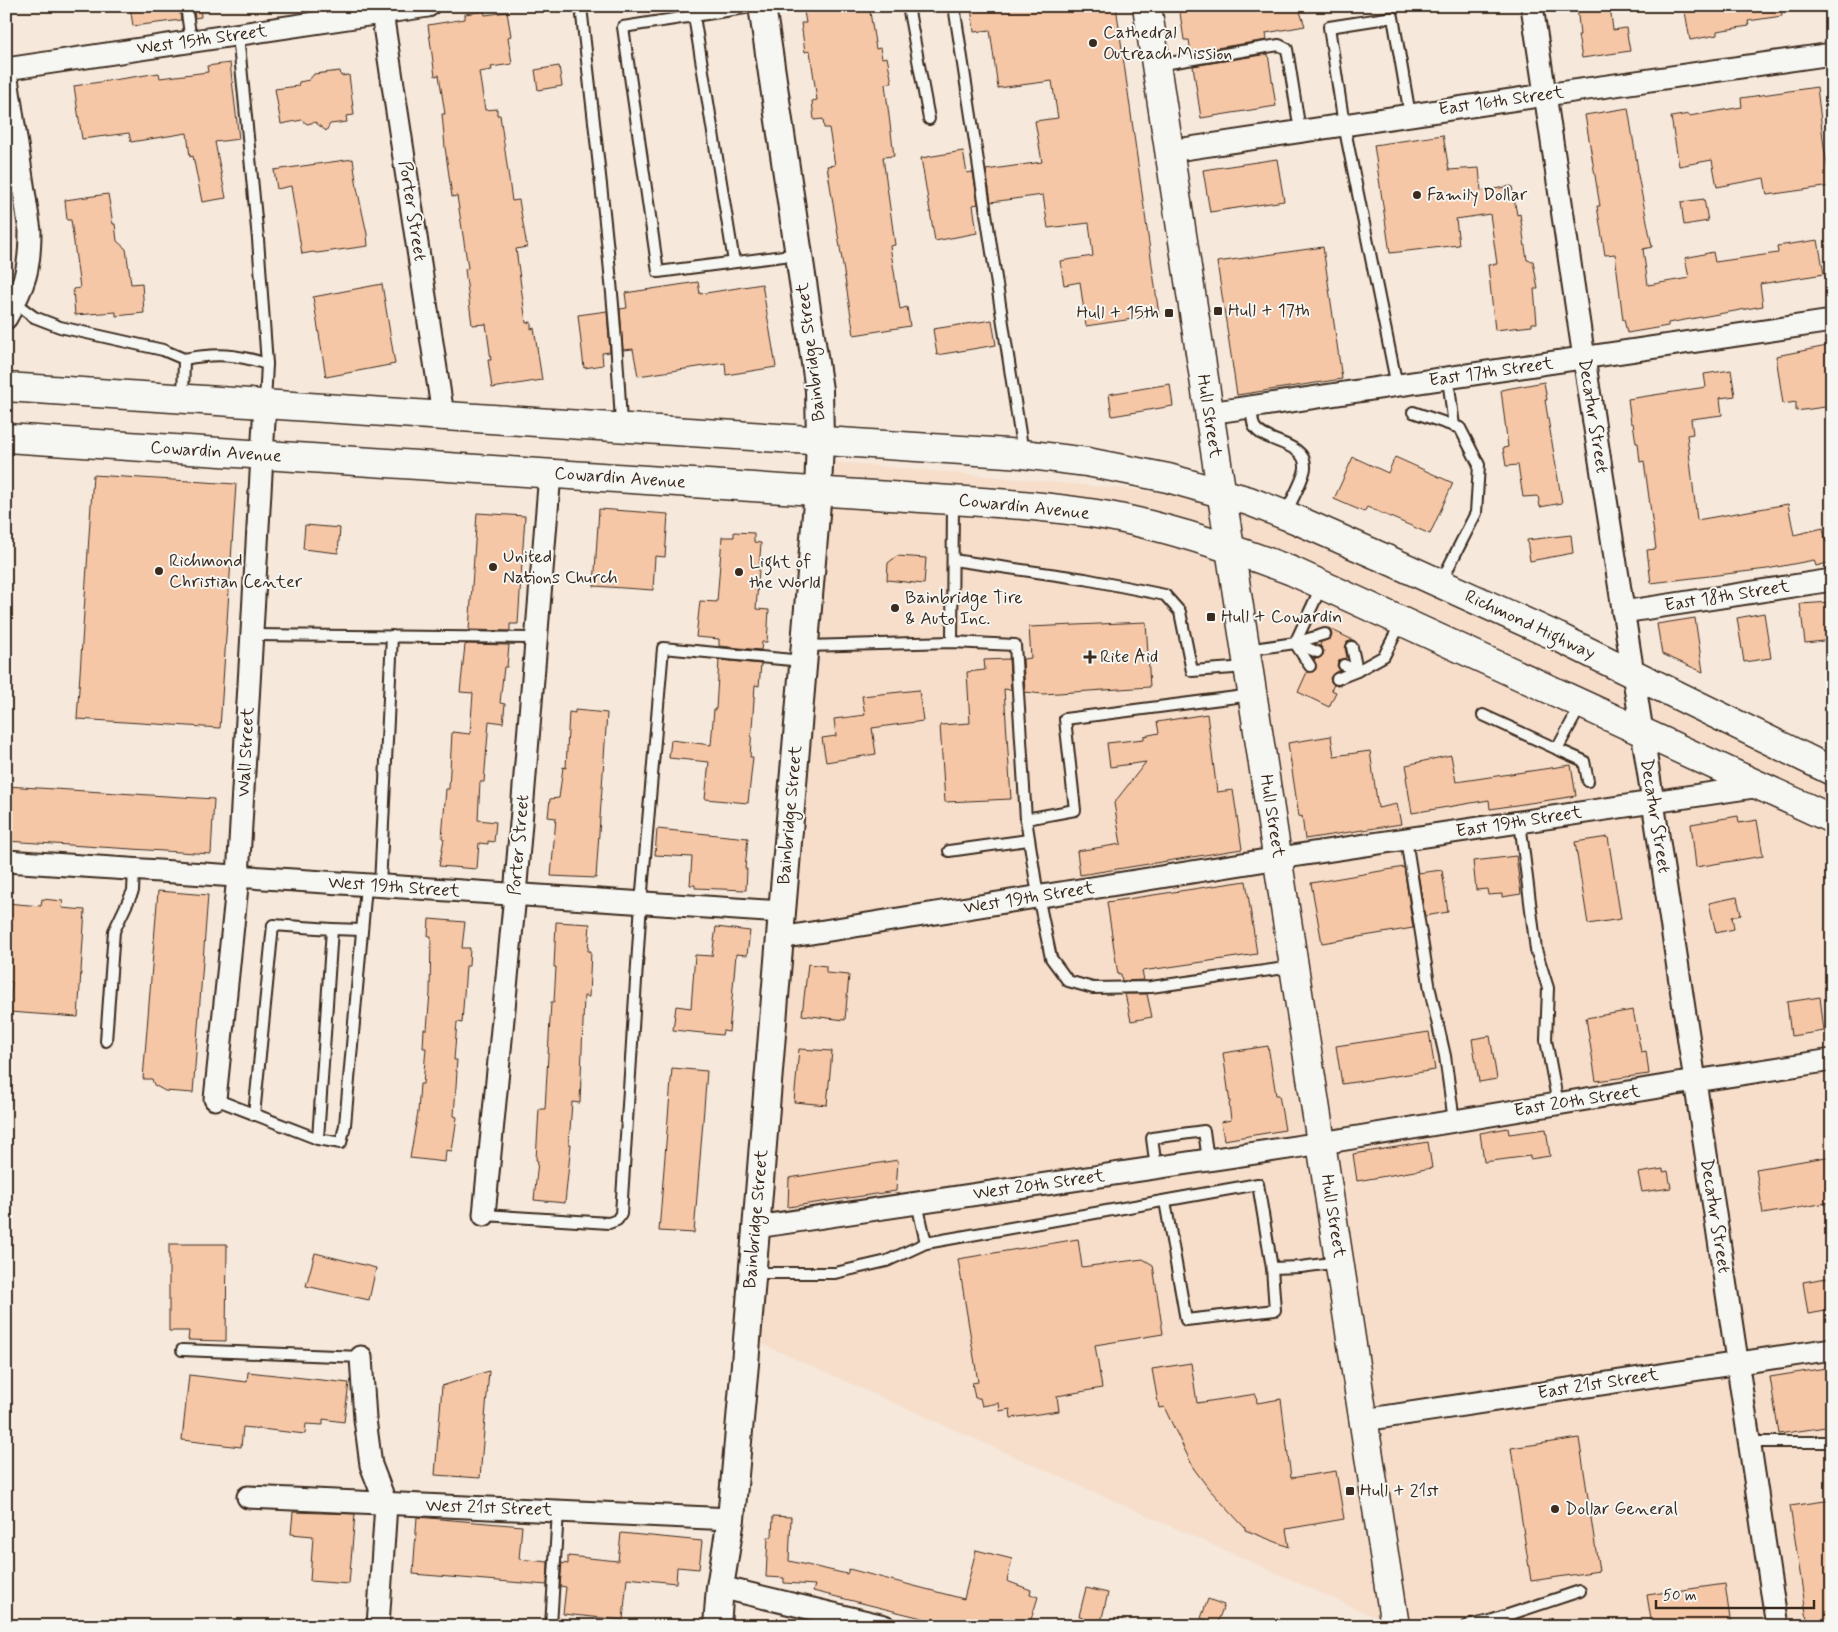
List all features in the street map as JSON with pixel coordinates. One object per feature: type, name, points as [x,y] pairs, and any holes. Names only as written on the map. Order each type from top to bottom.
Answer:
[{"type":"main road","name":"Hull Street","points":[[1147,6],[1396,1626]]},
{"type":"main road","points":[[6,387],[1023,454],[1126,468],[1221,493]]},
{"type":"main road","name":"Cowardin Avenue","points":[[6,438],[997,502],[1089,512],[1174,531],[1229,548]]},
{"type":"main road","name":"Richmond Highway","points":[[1221,493],[1327,532],[1440,583],[1828,767]]},
{"type":"main road","points":[[1229,548],[1255,556],[1322,584],[1832,819]]},
{"type":"street","name":"West 15th Street","points":[[6,70],[238,35],[381,10],[428,6]]},
{"type":"street","name":"Bainbridge Street","points":[[717,1626],[720,1588],[731,1519],[818,491],[820,440],[819,390],[762,6]]},
{"type":"street","name":"Decatur Street","points":[[1532,6],[1777,1626]]},
{"type":"street","name":"Porter Street","points":[[381,10],[443,415]]},
{"type":"street","name":"East 16th Street","points":[[1170,151],[1832,54]]},
{"type":"street","points":[[6,70],[30,231],[30,256],[27,274],[22,289],[11,310]]},
{"type":"street","name":"East 17th Street","points":[[1209,413],[1832,321]]},
{"type":"street","name":"Wall Street","points":[[215,1099],[238,877],[265,404]]},
{"type":"street","name":"Porter Street","points":[[484,1215],[515,895],[550,474]]},
{"type":"street","name":"East 18th Street","points":[[1623,612],[1832,580]]},
{"type":"street","name":"East 19th Street","points":[[1279,858],[1760,786]]},
{"type":"street","name":"West 19th Street","points":[[780,938],[1279,858]]},
{"type":"street","name":"West 19th Street","points":[[6,861],[782,912]]},
{"type":"street","name":"East 20th Street","points":[[1322,1144],[1695,1081],[1832,1060]]},
{"type":"street","name":"West 20th Street","points":[[756,1227],[1322,1144]]},
{"type":"street","name":"East 21st Street","points":[[1364,1420],[1832,1349]]},
{"type":"street","points":[[361,1358],[371,1465],[386,1504],[378,1626]]},
{"type":"street","name":"West 21st Street","points":[[248,1497],[731,1519]]},
{"type":"street","points":[[720,1588],[884,1626]]},
{"type":"lane","points":[[186,6],[191,42]]},
{"type":"lane","points":[[581,6],[610,264],[619,373],[621,427]]},
{"type":"lane","points":[[758,6],[623,27],[658,272],[799,254]]},
{"type":"lane","points":[[908,6],[929,119]]},
{"type":"lane","points":[[954,6],[1023,454]]},
{"type":"lane","points":[[694,16],[734,262]]},
{"type":"lane","points":[[1396,386],[1344,125],[1329,27],[1393,17],[1410,115]]},
{"type":"lane","points":[[238,35],[267,364],[265,404]]},
{"type":"lane","points":[[1156,65],[1279,45],[1288,49],[1300,131]]},
{"type":"lane","points":[[11,310],[60,327],[163,350],[184,359],[208,355],[242,356],[267,364]]},
{"type":"lane","points":[[183,398],[184,359]]},
{"type":"lane","points":[[1448,378],[1454,426]]},
{"type":"lane","points":[[1251,407],[1254,426],[1259,432],[1288,445],[1299,452],[1303,459],[1305,468],[1285,515]]},
{"type":"lane","points":[[1413,412],[1460,428],[1479,464],[1476,513],[1440,583]]},
{"type":"lane","points":[[952,642],[953,500]]},
{"type":"lane","points":[[952,560],[1086,579],[1165,595],[1180,612],[1192,671],[1247,658],[1325,634]]},
{"type":"lane","points":[[1295,643],[1322,584]]},
{"type":"lane","points":[[1337,678],[1357,671],[1384,656],[1402,621]]},
{"type":"lane","points":[[253,635],[536,638]]},
{"type":"lane","points":[[215,1099],[318,1139],[341,1143],[345,1125],[362,930],[373,886],[392,636]]},
{"type":"lane","points":[[484,1215],[609,1223],[617,1220],[621,1214],[641,903],[663,648],[804,653],[952,642],[1015,645],[1028,840],[1051,958],[1068,981],[1093,988],[1151,987],[1295,966]]},
{"type":"lane","points":[[1295,643],[1317,652]]},
{"type":"lane","points":[[1295,643],[1310,666]]},
{"type":"lane","points":[[1352,648],[1357,671]]},
{"type":"lane","points":[[1344,664],[1357,671]]},
{"type":"lane","points":[[1026,819],[1075,810],[1065,719],[1253,695]]},
{"type":"lane","points":[[1557,749],[1581,704]]},
{"type":"lane","points":[[1483,715],[1584,761],[1588,781]]},
{"type":"lane","points":[[1520,822],[1536,950],[1548,988],[1546,1040],[1558,1104]]},
{"type":"lane","points":[[1406,839],[1430,990],[1445,1056],[1454,1121]]},
{"type":"lane","points":[[949,851],[1028,840]]},
{"type":"lane","points":[[106,1041],[114,931],[132,891],[134,870]]},
{"type":"lane","points":[[254,1115],[273,925],[362,930]]},
{"type":"lane","points":[[318,1139],[332,929]]},
{"type":"lane","points":[[1156,1168],[1152,1138],[1204,1131],[1208,1160]]},
{"type":"lane","points":[[752,1273],[835,1273],[887,1261],[926,1243],[1258,1184],[1272,1268],[1275,1310],[1186,1320],[1165,1201]]},
{"type":"lane","points":[[917,1203],[926,1243]]},
{"type":"lane","points":[[1272,1268],[1301,1267],[1340,1262]]},
{"type":"lane","points":[[182,1350],[361,1358]]},
{"type":"lane","points":[[1749,1442],[1832,1442]]},
{"type":"lane","points":[[551,1626],[558,1511]]},
{"type":"lane","points":[[1467,1626],[1580,1591]]},
{"type":"shaded area","points":[[825,461],[1243,500],[1832,776],[1832,1626],[1395,1626],[748,1338]]},
{"type":"building","points":[[130,6],[179,6],[181,20],[133,26]]},
{"type":"building","points":[[193,6],[200,6],[201,17],[195,18]]},
{"type":"building","points":[[803,6],[869,6],[876,49],[880,48],[882,58],[887,57],[892,83],[885,84],[894,156],[883,157],[895,245],[890,246],[900,309],[907,307],[910,326],[854,335],[827,166],[835,165],[829,128],[824,128],[823,119],[814,120],[812,101],[817,100],[810,51],[805,52],[801,23],[806,23]]},
{"type":"building","points":[[971,6],[1116,6],[1159,315],[1086,326],[1080,282],[1064,285],[1060,261],[1093,256],[1089,223],[1048,228],[1043,195],[991,202],[986,170],[1042,162],[1035,121],[1058,118],[1052,81],[998,88],[990,30],[974,32]]},
{"type":"building","points":[[1179,6],[1298,6],[1305,26],[1266,33],[1267,40],[1191,52],[1189,40],[1184,40]]},
{"type":"building","points":[[1577,6],[1610,6],[1613,30],[1626,28],[1630,51],[1582,58],[1578,35],[1580,35]]},
{"type":"building","points":[[1684,6],[1781,6],[1782,16],[1748,21],[1749,26],[1717,31],[1717,35],[1690,40]]},
{"type":"building","points":[[484,11],[485,15],[507,12],[511,36],[508,37],[512,64],[491,67],[492,70],[479,72],[485,110],[497,109],[497,115],[500,115],[512,201],[519,200],[527,247],[516,249],[526,323],[531,322],[531,329],[534,328],[542,380],[492,388],[488,360],[491,360],[486,324],[472,325],[465,269],[468,268],[457,196],[452,197],[442,114],[445,114],[439,75],[435,76],[428,25],[465,19],[465,14]]},
{"type":"building","points":[[1268,54],[1276,106],[1201,118],[1193,66]]},
{"type":"building","points":[[230,63],[239,139],[215,142],[226,198],[202,202],[193,156],[190,157],[187,133],[131,142],[129,133],[82,139],[74,86],[159,73],[160,78],[208,72],[207,66]]},
{"type":"building","points":[[559,66],[562,86],[538,90],[535,70]]},
{"type":"building","points":[[340,71],[341,76],[349,75],[354,115],[346,116],[347,122],[330,124],[326,131],[315,122],[307,124],[302,120],[281,124],[275,89],[298,86],[299,82],[309,80],[314,74]]},
{"type":"building","points":[[1817,87],[1831,186],[1767,195],[1764,178],[1717,187],[1712,160],[1679,166],[1671,117],[1689,114],[1689,116],[1742,107],[1741,98]]},
{"type":"building","points":[[1628,108],[1637,170],[1652,247],[1643,249],[1648,285],[1689,278],[1685,258],[1713,252],[1715,262],[1778,253],[1777,246],[1818,240],[1824,274],[1760,284],[1763,306],[1668,323],[1668,326],[1627,333],[1623,320],[1615,254],[1605,255],[1597,206],[1600,206],[1585,115]]},
{"type":"building","points":[[1443,135],[1449,170],[1479,168],[1481,191],[1512,186],[1517,215],[1520,214],[1527,260],[1533,261],[1538,289],[1534,289],[1537,323],[1532,323],[1532,326],[1495,330],[1488,265],[1497,264],[1490,214],[1456,219],[1459,245],[1390,253],[1374,145]]},
{"type":"building","points":[[963,151],[967,173],[973,172],[978,204],[973,205],[977,233],[935,241],[921,158]]},
{"type":"building","points":[[353,159],[368,246],[302,254],[291,186],[277,189],[274,170]]},
{"type":"building","points":[[1277,159],[1284,201],[1210,212],[1203,170]]},
{"type":"building","points":[[108,194],[117,241],[126,249],[131,284],[142,283],[144,313],[116,316],[116,312],[75,315],[73,289],[80,288],[71,220],[67,220],[65,200]]},
{"type":"building","points":[[1704,199],[1708,221],[1684,225],[1681,202]]},
{"type":"building","points":[[1323,247],[1342,379],[1237,395],[1217,262]]},
{"type":"building","points":[[698,282],[700,294],[762,284],[776,367],[726,375],[725,363],[638,376],[633,349],[623,350],[620,309],[627,308],[625,293]]},
{"type":"building","points":[[382,284],[395,364],[326,377],[313,297]]},
{"type":"building","points":[[607,311],[610,352],[602,353],[603,365],[584,368],[578,315]]},
{"type":"building","points":[[992,320],[996,345],[937,355],[933,329]]},
{"type":"building","points":[[1827,346],[1832,376],[1832,406],[1796,411],[1796,402],[1783,404],[1776,356]]},
{"type":"building","points":[[1731,370],[1735,396],[1720,398],[1722,415],[1691,419],[1693,434],[1687,435],[1697,520],[1788,504],[1794,535],[1823,528],[1826,542],[1832,541],[1832,562],[1816,566],[1814,560],[1767,569],[1651,583],[1647,550],[1656,549],[1644,461],[1640,462],[1638,443],[1636,443],[1633,423],[1631,423],[1628,399],[1706,387],[1704,374]]},
{"type":"building","points":[[1544,382],[1547,400],[1545,400],[1562,503],[1540,507],[1538,496],[1523,497],[1518,465],[1506,466],[1503,448],[1508,447],[1501,390]]},
{"type":"building","points":[[1170,384],[1173,406],[1112,416],[1109,394]]},
{"type":"building","points":[[1353,457],[1388,473],[1395,457],[1453,483],[1430,534],[1367,507],[1364,512],[1334,499]]},
{"type":"building","name":"Richmond Christian Center","points":[[93,475],[236,484],[220,728],[77,719]]},
{"type":"building","points":[[599,509],[668,514],[665,557],[655,556],[653,590],[594,586]]},
{"type":"building","points":[[477,513],[525,516],[518,624],[510,624],[510,631],[469,630]]},
{"type":"building","points":[[305,525],[340,528],[338,553],[303,549]]},
{"type":"building","name":"Light of the World","points":[[734,532],[754,533],[754,542],[761,543],[756,609],[769,610],[767,642],[762,642],[761,650],[719,646],[719,639],[696,637],[700,601],[717,602],[722,537],[734,537]]},
{"type":"building","points":[[1571,535],[1573,553],[1530,561],[1527,540]]},
{"type":"building","points":[[897,556],[926,558],[924,584],[887,580],[888,563]]},
{"type":"building","points":[[1832,602],[1832,640],[1805,643],[1800,604]]},
{"type":"building","points":[[1764,613],[1771,658],[1744,662],[1737,618]]},
{"type":"building","points":[[1695,618],[1703,672],[1662,654],[1657,624]]},
{"type":"building","name":"Rite Aid","points":[[1146,622],[1150,687],[1043,694],[1025,692],[1023,659],[1031,658],[1029,627]]},
{"type":"building","points":[[1328,628],[1355,641],[1347,642],[1345,648],[1347,657],[1338,662],[1337,666],[1340,670],[1330,678],[1334,685],[1331,690],[1336,692],[1329,707],[1298,692],[1307,672],[1313,672],[1316,669],[1314,658],[1318,659],[1323,655],[1324,651],[1320,646],[1321,642],[1330,639],[1332,635]]},
{"type":"building","points":[[465,645],[509,645],[507,667],[504,667],[500,703],[505,704],[503,723],[489,721],[484,782],[480,782],[478,820],[496,822],[494,842],[488,841],[488,844],[479,843],[477,869],[439,866],[444,839],[442,838],[446,789],[449,789],[452,732],[470,734],[473,693],[460,692]]},
{"type":"building","points":[[1009,659],[1011,690],[1004,689],[1011,799],[945,802],[940,725],[970,723],[967,672],[985,670],[984,660]]},
{"type":"building","points":[[719,660],[761,664],[759,686],[755,685],[750,757],[753,757],[748,803],[705,799],[709,762],[669,758],[671,740],[711,745],[714,709],[716,709]]},
{"type":"building","points":[[919,690],[923,721],[872,728],[876,754],[826,762],[822,738],[836,736],[834,719],[865,715],[862,696]]},
{"type":"building","points":[[575,710],[607,713],[596,878],[551,876],[556,818],[548,817],[550,799],[559,798],[563,767],[566,768],[569,712],[575,713]]},
{"type":"building","points":[[1207,714],[1217,792],[1233,790],[1242,849],[1080,875],[1077,851],[1121,844],[1114,803],[1146,762],[1110,767],[1107,743],[1144,739],[1144,736],[1159,733],[1157,722]]},
{"type":"building","points":[[1331,736],[1334,756],[1370,751],[1378,808],[1397,804],[1401,824],[1305,839],[1302,816],[1299,817],[1288,743]]},
{"type":"building","points":[[1451,755],[1456,782],[1571,765],[1576,796],[1490,809],[1489,800],[1412,813],[1406,765]]},
{"type":"building","points":[[6,786],[214,799],[211,854],[6,841]]},
{"type":"building","points":[[1738,816],[1739,823],[1757,820],[1763,856],[1696,867],[1691,824]]},
{"type":"building","points":[[657,829],[748,838],[745,869],[747,869],[746,890],[695,888],[695,885],[690,885],[692,857],[655,855]]},
{"type":"building","points":[[1608,837],[1621,919],[1588,924],[1575,842]]},
{"type":"building","points":[[1516,856],[1521,894],[1502,897],[1502,894],[1488,895],[1487,889],[1476,890],[1473,861]]},
{"type":"building","points":[[1404,867],[1413,928],[1322,943],[1311,883]]},
{"type":"building","points":[[1442,870],[1448,912],[1425,916],[1418,873]]},
{"type":"building","points":[[1246,881],[1257,954],[1142,971],[1144,980],[1122,981],[1121,974],[1118,975],[1107,902]]},
{"type":"building","points":[[158,891],[208,895],[193,1093],[165,1091],[154,1085],[152,1079],[143,1079]]},
{"type":"building","points":[[1737,897],[1741,915],[1732,917],[1734,929],[1716,933],[1709,903]]},
{"type":"building","points":[[42,899],[63,901],[62,908],[85,910],[78,1017],[9,1012],[12,982],[6,981],[6,903],[41,906]]},
{"type":"building","points":[[429,919],[465,922],[462,948],[470,948],[469,966],[466,966],[462,1023],[457,1022],[454,1060],[457,1060],[454,1116],[457,1117],[452,1151],[446,1150],[445,1162],[410,1158],[418,1112],[420,1084],[423,1084],[426,1048],[423,1048],[424,1029],[427,1029],[430,993],[431,936],[428,936]]},
{"type":"building","points":[[556,922],[590,924],[588,951],[591,951],[589,997],[584,996],[580,1103],[572,1102],[569,1144],[571,1144],[565,1203],[534,1200],[538,1161],[536,1160],[539,1109],[545,1109],[551,1002],[554,1002]]},
{"type":"building","points":[[716,927],[750,931],[747,955],[736,954],[729,1032],[723,1031],[722,1035],[673,1030],[676,1006],[691,1008],[695,955],[712,956]]},
{"type":"building","points":[[808,964],[826,966],[826,973],[849,975],[845,1020],[802,1015]]},
{"type":"building","points":[[1125,994],[1147,994],[1152,1017],[1131,1021]]},
{"type":"building","points":[[1820,997],[1824,1031],[1791,1036],[1787,1002]]},
{"type":"building","points":[[1633,1010],[1641,1052],[1646,1051],[1649,1074],[1596,1081],[1586,1018]]},
{"type":"building","points":[[1429,1032],[1435,1070],[1342,1084],[1336,1046]]},
{"type":"building","points":[[1490,1036],[1497,1079],[1479,1082],[1472,1039]]},
{"type":"building","points":[[1268,1046],[1276,1095],[1279,1095],[1285,1130],[1224,1140],[1221,1122],[1231,1120],[1223,1053]]},
{"type":"building","points":[[799,1049],[832,1051],[827,1105],[794,1102]]},
{"type":"building","points":[[672,1068],[707,1071],[694,1233],[659,1231]]},
{"type":"building","points":[[1508,1128],[1509,1134],[1546,1129],[1550,1156],[1530,1159],[1530,1156],[1484,1162],[1480,1133]]},
{"type":"building","points":[[1428,1142],[1432,1168],[1357,1181],[1353,1154]]},
{"type":"building","points":[[1832,1156],[1832,1202],[1763,1214],[1756,1169]]},
{"type":"building","points":[[898,1160],[896,1191],[788,1207],[789,1178]]},
{"type":"building","points":[[1663,1169],[1663,1172],[1668,1171],[1671,1188],[1642,1192],[1638,1173]]},
{"type":"building","points":[[1078,1239],[1082,1267],[1143,1259],[1153,1265],[1163,1334],[1095,1345],[1102,1388],[1057,1396],[1059,1411],[1011,1418],[1010,1409],[1000,1411],[999,1403],[982,1406],[980,1398],[975,1398],[972,1383],[978,1382],[958,1259]]},
{"type":"building","points":[[169,1244],[227,1244],[226,1341],[188,1340],[189,1331],[169,1331]]},
{"type":"building","points":[[315,1253],[376,1268],[369,1300],[306,1286]]},
{"type":"building","points":[[1832,1277],[1832,1310],[1808,1314],[1803,1282]]},
{"type":"building","points":[[1191,1363],[1197,1403],[1256,1394],[1257,1403],[1281,1399],[1291,1478],[1336,1471],[1344,1519],[1286,1529],[1289,1547],[1245,1530],[1194,1469],[1164,1407],[1159,1408],[1152,1369]]},
{"type":"building","points":[[1832,1367],[1832,1426],[1779,1434],[1770,1377]]},
{"type":"building","points":[[489,1371],[480,1478],[435,1475],[442,1386]]},
{"type":"building","points":[[248,1372],[349,1383],[344,1422],[323,1419],[323,1425],[306,1424],[305,1434],[243,1427],[241,1447],[182,1440],[189,1375],[247,1382]]},
{"type":"building","name":"Dollar General","points":[[1579,1438],[1599,1571],[1531,1581],[1511,1448]]},
{"type":"building","points":[[1832,1500],[1832,1626],[1808,1626],[1790,1506]]},
{"type":"building","points":[[293,1512],[355,1514],[349,1584],[310,1581],[313,1536],[291,1534]]},
{"type":"building","points":[[773,1516],[791,1517],[789,1561],[847,1574],[849,1569],[964,1599],[976,1550],[1012,1559],[1007,1581],[1031,1590],[1030,1594],[1038,1597],[1029,1626],[954,1626],[813,1591],[815,1585],[784,1583],[784,1578],[766,1577],[768,1537],[772,1537]]},
{"type":"building","points":[[417,1517],[522,1526],[519,1559],[548,1562],[547,1585],[413,1574]]},
{"type":"building","points":[[621,1533],[702,1541],[699,1569],[677,1567],[676,1583],[627,1578],[623,1620],[563,1614],[566,1587],[560,1586],[562,1563],[568,1564],[568,1556],[618,1561]]},
{"type":"building","points":[[1725,1584],[1731,1626],[1652,1626],[1647,1595]]},
{"type":"building","points":[[1086,1588],[1108,1593],[1100,1626],[1081,1626],[1083,1617],[1079,1616]]},
{"type":"building","points":[[1208,1599],[1224,1605],[1217,1624],[1201,1618]]},
{"type":"place","name":"Cathedral Outreach Mission","points":[[1093,43]]},
{"type":"place","name":"Family Dollar","points":[[1417,195]]},
{"type":"place","name":"Hull + 17th","points":[[1218,311]]},
{"type":"place","name":"Hull + 15th","points":[[1169,313]]},
{"type":"place","name":"United Nations Church","points":[[493,567]]},
{"type":"place","name":"Richmond Christian Center","points":[[159,571]]},
{"type":"place","name":"Light of the World","points":[[739,572]]},
{"type":"place","name":"Bainbridge Tire & Auto Inc.","points":[[895,608]]},
{"type":"place","name":"Hull + Cowardin","points":[[1211,617]]},
{"type":"place","name":"Rite Aid","points":[[1090,657]]},
{"type":"place","name":"Hull + 21st","points":[[1350,1491]]},
{"type":"place","name":"Dollar General","points":[[1555,1509]]}]
